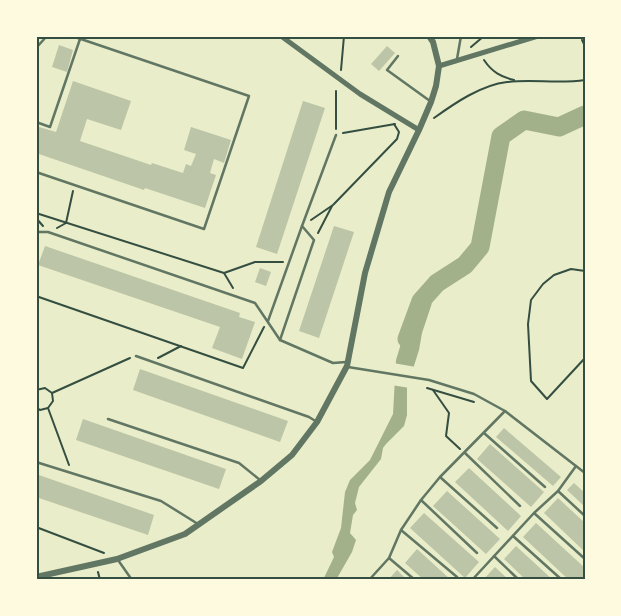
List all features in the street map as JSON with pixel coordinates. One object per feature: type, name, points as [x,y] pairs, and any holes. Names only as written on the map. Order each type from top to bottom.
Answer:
[{"type":"street","points":[[282,36],[360,94],[419,130]]},
{"type":"street","points":[[40,577],[117,559],[185,534],[261,481],[292,455],[317,422],[347,364],[365,273],[389,192],[431,102],[439,66],[433,42],[429,36]]},
{"type":"street","points":[[439,66],[538,36]]},
{"type":"lane","points":[[36,48],[47,36]]},
{"type":"lane","points":[[36,172],[204,229],[249,96],[72,36]]},
{"type":"lane","points":[[457,59],[462,36]]},
{"type":"lane","points":[[36,122],[50,127],[80,39]]},
{"type":"lane","points":[[398,56],[387,70],[431,102]]},
{"type":"lane","points":[[268,321],[336,135]]},
{"type":"lane","points":[[280,340],[314,240],[302,226]]},
{"type":"lane","points":[[36,232],[48,232],[255,303],[280,340],[333,363],[429,380],[474,394],[505,411],[585,473]]},
{"type":"lane","points":[[136,356],[309,416],[317,422]]},
{"type":"lane","points":[[369,580],[390,558],[401,530],[421,500],[440,477],[505,411]]},
{"type":"lane","points":[[108,419],[239,463],[261,481]]},
{"type":"lane","points":[[484,433],[545,487]]},
{"type":"lane","points":[[465,453],[520,506]]},
{"type":"lane","points":[[36,462],[161,501],[199,525]]},
{"type":"lane","points":[[473,580],[534,513],[558,491],[576,466]]},
{"type":"lane","points":[[440,477],[497,528]]},
{"type":"lane","points":[[558,491],[585,516]]},
{"type":"lane","points":[[421,500],[476,553]]},
{"type":"lane","points":[[534,513],[585,559]]},
{"type":"lane","points":[[401,530],[456,577]]},
{"type":"lane","points":[[513,536],[562,580]]},
{"type":"lane","points":[[494,556],[519,580]]},
{"type":"lane","points":[[390,558],[415,580]]},
{"type":"lane","points":[[117,559],[132,580]]},
{"type":"path","points":[[341,70],[344,36]]},
{"type":"path","points":[[471,47],[484,36]]},
{"type":"path","points":[[582,40],[585,46]]},
{"type":"path","points":[[480,53],[489,67],[501,77],[517,81]]},
{"type":"path","points":[[432,120],[459,101],[494,84],[517,81],[564,83],[583,80]]},
{"type":"path","points":[[336,91],[336,135],[394,124],[402,126]]},
{"type":"path","points":[[302,226],[333,205],[397,139],[399,132],[394,124]]},
{"type":"path","points":[[66,223],[75,185]]},
{"type":"path","points":[[314,240],[333,205]]},
{"type":"path","points":[[36,213],[224,273],[255,262],[284,262],[291,257]]},
{"type":"path","points":[[585,271],[571,269],[554,275],[543,284],[531,300],[528,324],[531,381],[547,399],[585,358]]},
{"type":"path","points":[[224,273],[237,297]]},
{"type":"path","points":[[36,296],[243,368],[268,321]]},
{"type":"path","points":[[151,361],[181,346]]},
{"type":"path","points":[[52,393],[136,356]]},
{"type":"path","points":[[36,389],[45,388],[52,393],[54,401],[48,408],[40,410],[36,407]]},
{"type":"path","points":[[427,388],[475,402]]},
{"type":"path","points":[[433,390],[450,412],[446,436],[465,453]]},
{"type":"path","points":[[48,408],[72,474]]},
{"type":"path","points":[[36,527],[117,559]]},
{"type":"shaded area","points":[[432,303],[407,388],[407,415],[404,426],[383,448],[381,459],[359,487],[355,503],[357,510],[353,515],[350,533],[356,540],[352,552],[336,580],[323,580],[334,557],[332,552],[341,528],[345,492],[350,480],[370,460],[393,414],[396,360],[403,337],[410,320]]},
{"type":"pier","points":[[393,363],[416,367],[410,388],[391,385]]},
{"type":"building","points":[[59,45],[73,50],[67,72],[52,67]]},
{"type":"building","points":[[387,46],[395,53],[379,71],[371,64]]},
{"type":"building","points":[[73,81],[131,101],[121,130],[87,119],[80,141],[151,165],[152,163],[183,173],[186,164],[191,166],[196,154],[184,150],[191,127],[231,140],[224,163],[214,159],[210,173],[216,175],[205,208],[145,188],[144,190],[36,153],[36,135],[39,127],[56,132]]},
{"type":"building","points":[[303,101],[325,108],[277,254],[256,247]]},
{"type":"building","points":[[334,226],[354,232],[319,338],[299,331]]},
{"type":"building","points":[[45,246],[240,313],[239,317],[255,322],[242,359],[212,348],[220,327],[38,265]]},
{"type":"building","points":[[260,268],[271,272],[266,286],[255,282]]},
{"type":"building","points":[[140,369],[288,421],[280,442],[133,390]]},
{"type":"building","points":[[83,419],[226,469],[219,489],[76,440]]},
{"type":"building","points":[[504,428],[561,477],[553,486],[496,437]]},
{"type":"building","points":[[490,444],[544,492],[531,507],[477,459]]},
{"type":"building","points":[[469,468],[521,516],[508,531],[455,482]]},
{"type":"building","points":[[36,474],[154,515],[148,535],[36,497]]},
{"type":"building","points":[[574,483],[585,493],[585,507],[567,490]]},
{"type":"building","points":[[447,491],[500,539],[486,554],[433,506]]},
{"type":"building","points":[[558,498],[585,523],[585,552],[544,513]]},
{"type":"building","points":[[424,513],[479,562],[465,578],[410,528]]},
{"type":"building","points":[[536,523],[585,568],[585,580],[569,580],[523,537]]},
{"type":"building","points":[[516,546],[553,580],[526,580],[504,559]]},
{"type":"building","points":[[417,549],[451,580],[424,580],[405,563]]},
{"type":"building","points":[[495,567],[509,580],[483,580]]},
{"type":"building","points":[[397,570],[407,580],[388,580]]},
{"type":"waterway","points":[[407,339],[421,301],[437,283],[465,265],[480,247],[501,136],[524,120],[559,127],[585,115]]}]
